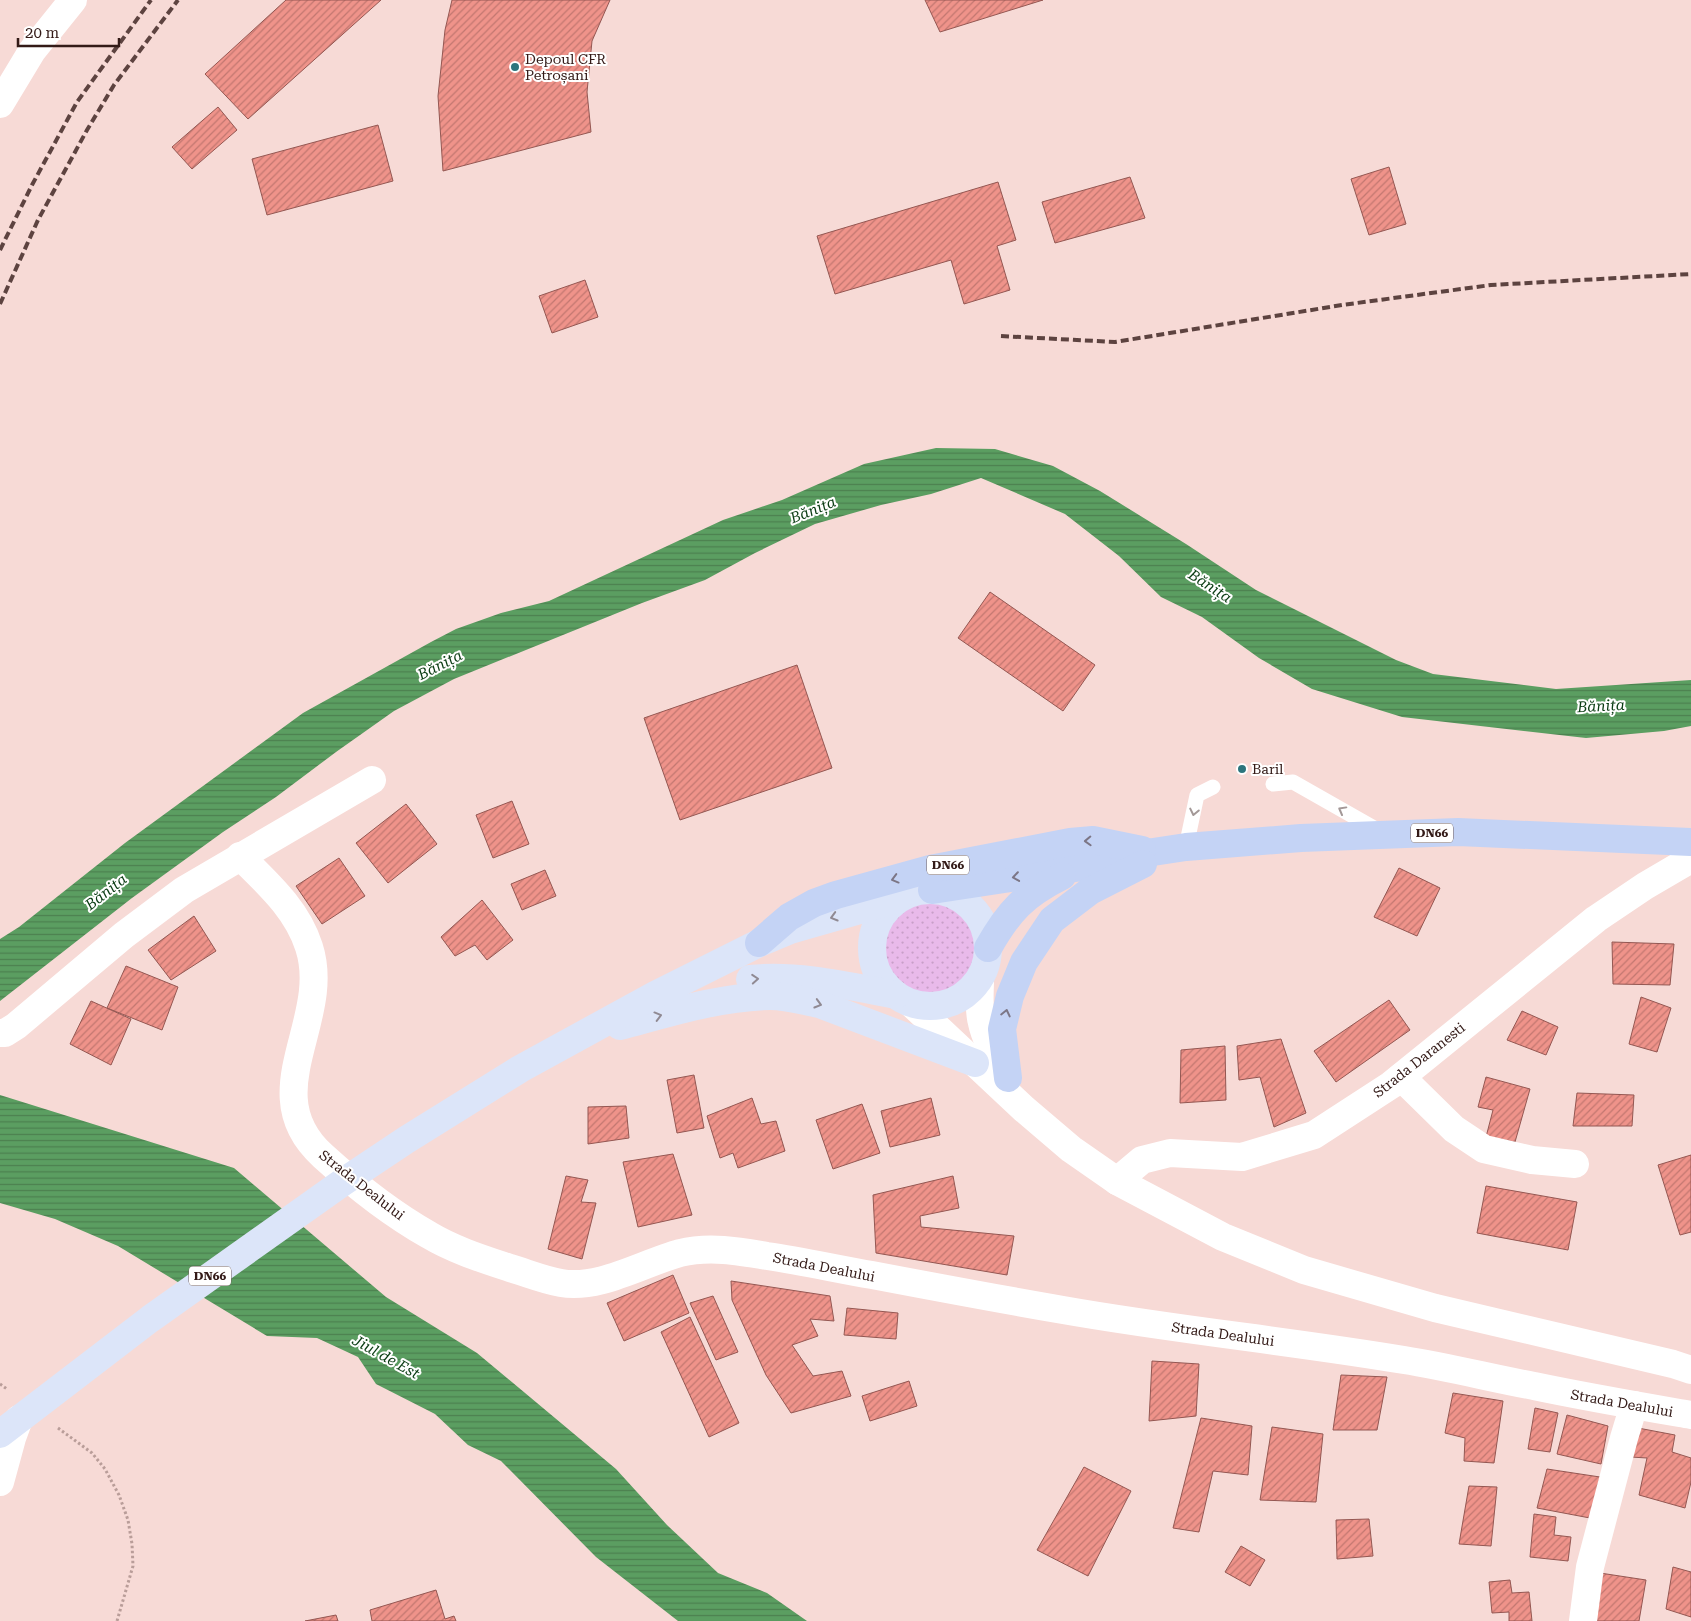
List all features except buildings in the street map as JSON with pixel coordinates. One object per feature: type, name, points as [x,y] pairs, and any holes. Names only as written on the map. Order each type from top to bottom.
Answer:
[{"type":"highway","name":"DN66","points":[[932,890],[1082,867],[1171,849],[1385,834],[1458,832],[1691,842]]},
{"type":"highway","name":"DN66","points":[[759,943],[789,917],[814,903],[930,869],[1018,851],[1094,840],[1171,849]]},
{"type":"highway","points":[[1008,1078],[1002,1029],[1010,996],[1024,962],[1052,920],[1090,891],[1171,849]]},
{"type":"highway","name":"DN66","points":[[988,948],[1011,913],[1024,898],[1040,887],[1082,867]]},
{"type":"main road","name":"DN66","points":[[10,1426],[150,1319],[343,1182],[406,1140],[520,1070],[655,995],[759,943],[790,930],[898,899],[914,892],[932,890],[949,893],[965,901],[978,914],[986,930],[988,948],[986,964],[980,979],[970,991],[957,1000],[943,1005],[928,1006],[819,981],[794,979],[758,978],[727,981],[655,995]]},
{"type":"main road","name":"DN66","points":[[898,899],[884,912],[875,928],[872,947],[874,965],[882,982],[904,999]]},
{"type":"main road","points":[[578,1038],[705,1004],[745,997],[772,996],[793,998],[819,1004],[975,1064]]},
{"type":"street","points":[[0,104],[32,51],[73,0]]},
{"type":"street","points":[[0,1033],[5,1033],[16,1026],[124,935],[184,890],[372,780]]},
{"type":"street","name":"Strada Dealului","points":[[240,856],[289,907],[309,946],[313,966],[312,990],[307,1025],[293,1079],[292,1097],[294,1114],[306,1139],[320,1154],[387,1209],[432,1237],[477,1257],[543,1279],[567,1284],[593,1284],[652,1261],[684,1252],[710,1249],[768,1256],[1085,1314],[1405,1360],[1691,1415]]},
{"type":"street","name":"Strada Daranesti","points":[[1117,1181],[1142,1160],[1170,1153],[1242,1157],[1314,1135],[1391,1085],[1596,920],[1645,886],[1691,859]]},
{"type":"street","points":[[980,979],[980,1010],[987,1038],[1024,1109]]},
{"type":"street","points":[[904,999],[942,1031],[1024,1109],[1071,1149],[1117,1181],[1223,1237],[1304,1270],[1435,1308],[1673,1364],[1691,1370]]},
{"type":"street","points":[[1401,1077],[1454,1129],[1484,1149],[1532,1160],[1575,1164]]},
{"type":"street","points":[[1583,1621],[1590,1567],[1634,1405]]},
{"type":"street","points":[[0,1482],[12,1438],[10,1426]]},
{"type":"lane","points":[[1273,784],[1293,782],[1385,834]]},
{"type":"lane","points":[[1171,849],[1197,795],[1213,787]]},
{"type":"path","points":[[0,1384],[8,1390]]},
{"type":"path","points":[[54,1424],[92,1453],[105,1469],[120,1495],[128,1520],[133,1566],[117,1621]]},
{"type":"shaded area","points":[[930,890],[952,895],[970,907],[982,925],[987,947],[982,969],[970,987],[952,999],[930,1004],[908,999],[890,987],[878,969],[873,947],[878,925],[890,907],[908,895]]},
{"type":"water","name":"Bănița","points":[[936,448],[995,449],[1053,466],[1100,491],[1256,590],[1396,660],[1433,674],[1556,689],[1691,680],[1691,726],[1664,731],[1586,738],[1402,717],[1312,689],[1259,658],[1202,617],[1161,597],[1119,556],[1065,514],[981,478],[931,494],[881,505],[815,524],[705,580],[642,603],[454,679],[394,711],[276,797],[223,832],[132,898],[0,1001],[0,939],[19,927],[125,843],[303,713],[456,629],[501,613],[549,601],[723,520],[782,500],[864,464]]},
{"type":"water","name":"Jiul de Est","points":[[0,1095],[234,1168],[386,1297],[477,1353],[616,1469],[667,1525],[718,1573],[767,1593],[807,1621],[678,1621],[596,1557],[501,1461],[468,1445],[435,1414],[376,1384],[358,1357],[317,1338],[267,1336],[118,1246],[55,1219],[0,1203]]},
{"type":"railway","points":[[0,250],[32,185],[77,102],[151,0]]},
{"type":"railway","points":[[0,304],[38,220],[87,130],[114,85],[178,0]]},
{"type":"railway","points":[[1001,336],[1115,342],[1342,305],[1491,285],[1691,274]]},
{"type":"place","name":"Depoul CFR Petroșani","points":[[515,67]]},
{"type":"place","name":"Baril","points":[[1242,769]]}]
